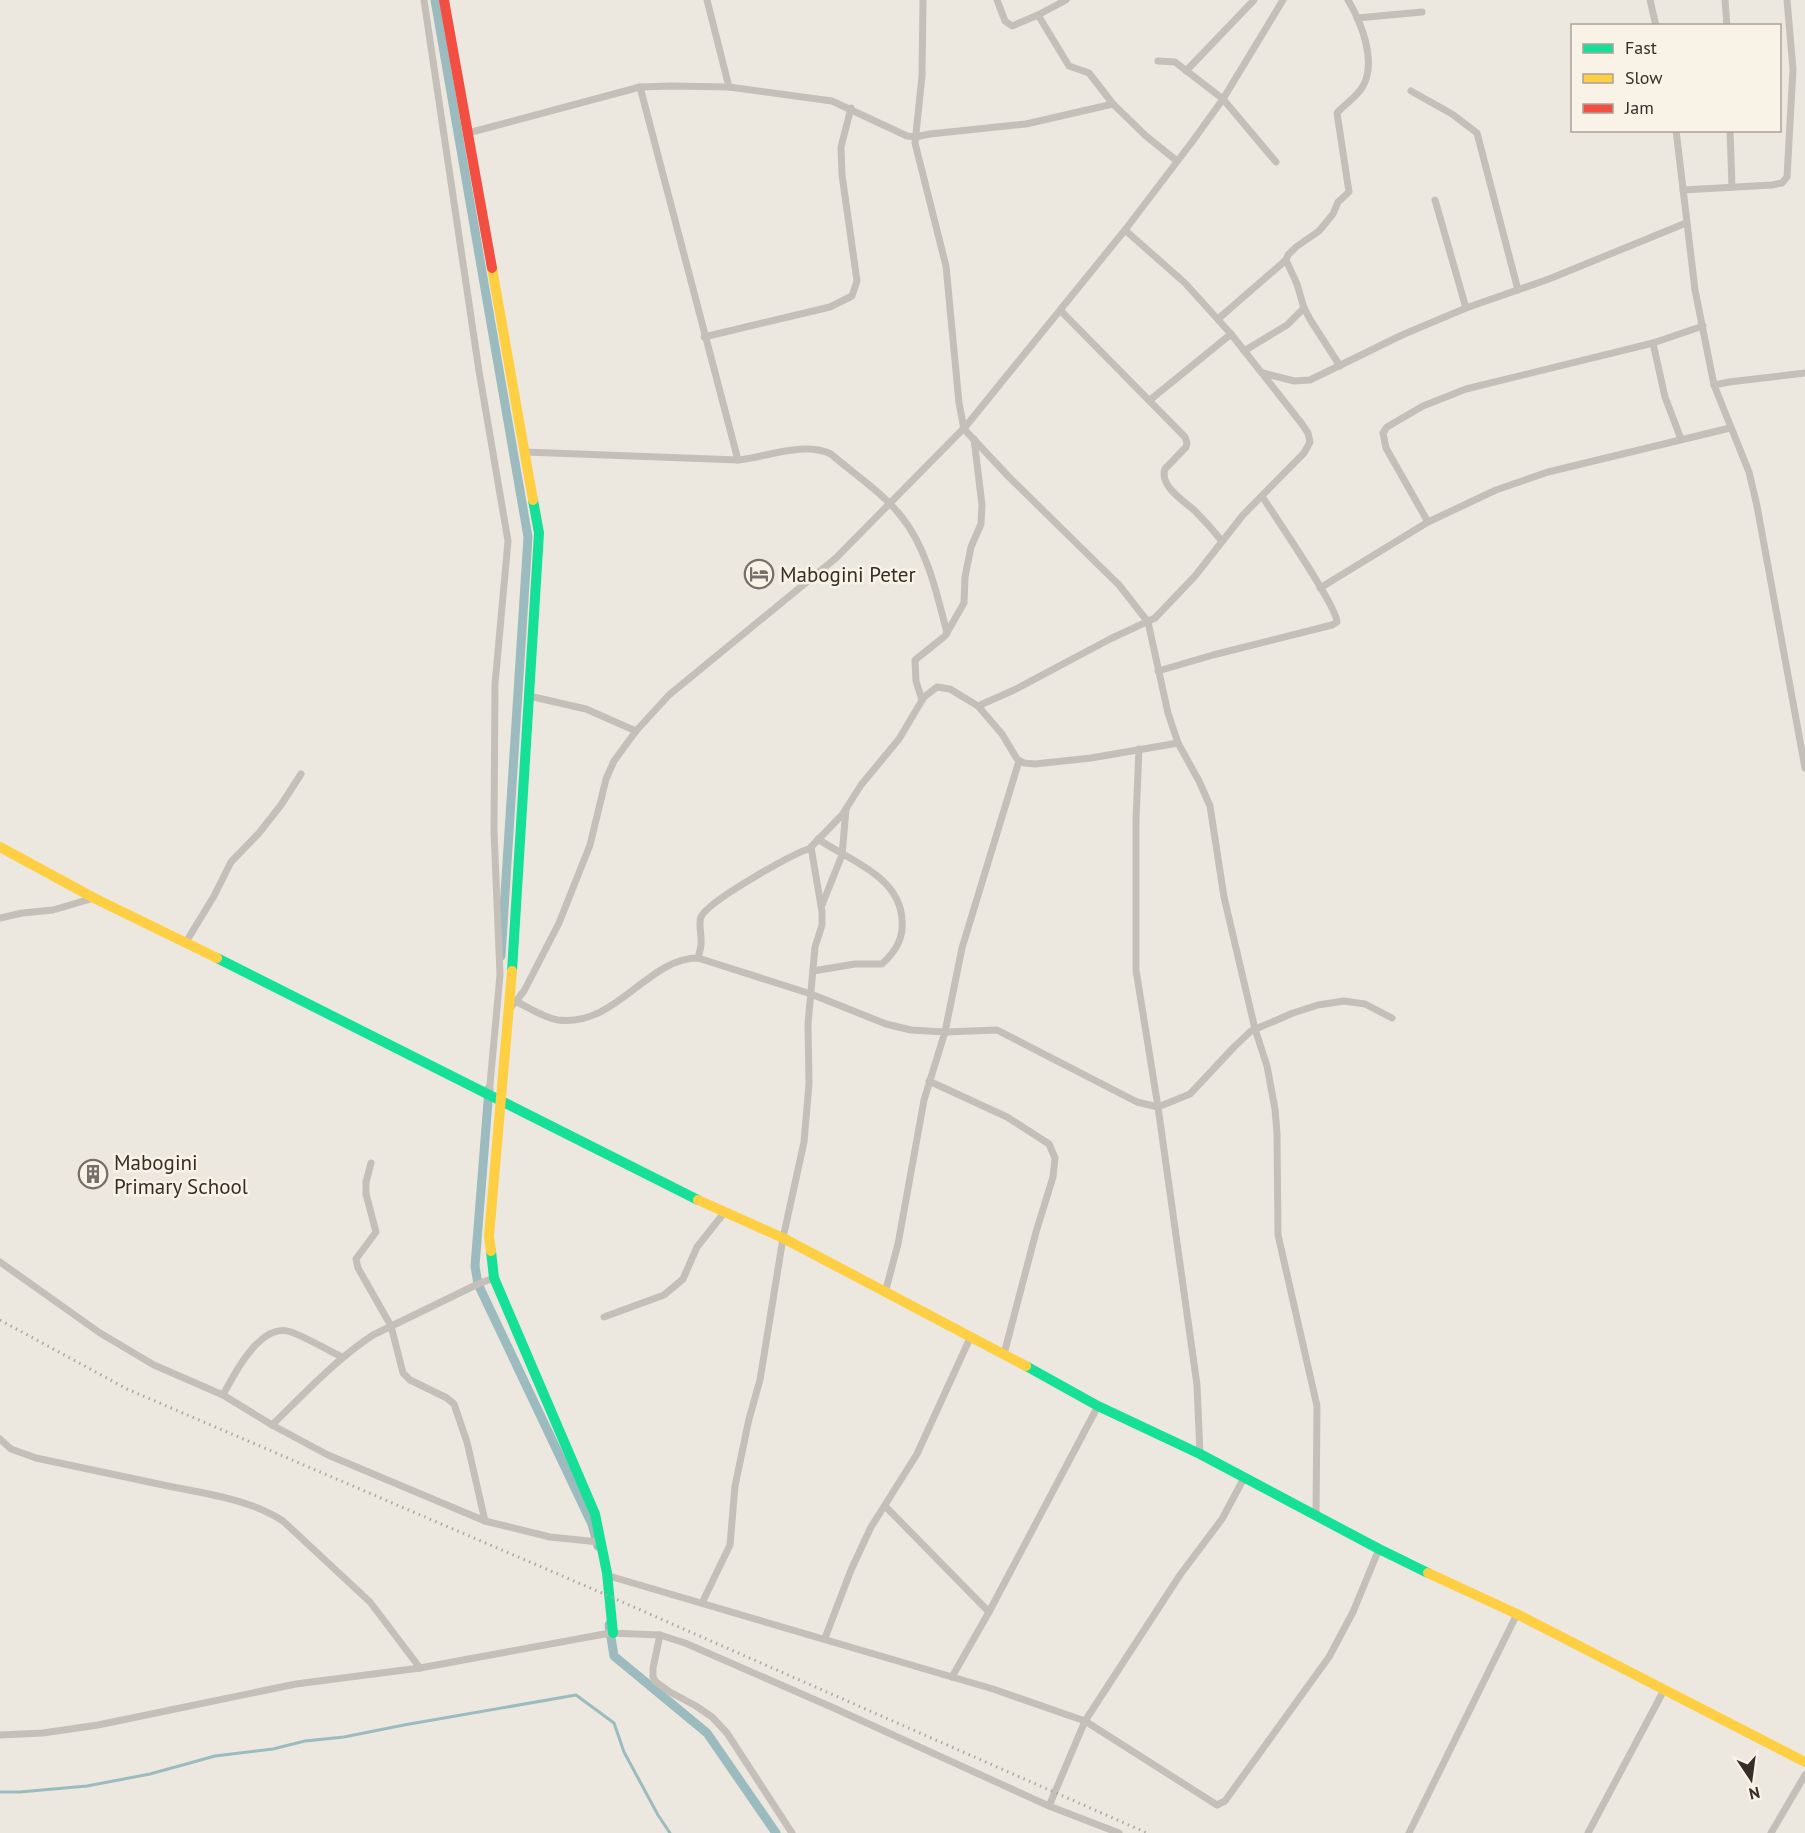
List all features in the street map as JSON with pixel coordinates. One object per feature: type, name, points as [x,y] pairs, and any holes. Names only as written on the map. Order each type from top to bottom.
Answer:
[{"type":"street","points":[[424,0],[479,371],[508,541],[495,684],[494,831],[500,975],[489,1095]]},
{"type":"street","points":[[444,0],[539,533],[513,1005],[489,1236],[494,1278],[596,1514],[598,1541],[609,1576],[613,1633]]},
{"type":"street","points":[[707,0],[729,87]]},
{"type":"street","points":[[923,0],[922,84],[915,138],[946,266],[959,403],[964,429],[1119,585],[1148,622],[1168,713],[1178,743],[1199,781],[1209,806],[1219,873],[1255,1029],[1267,1066],[1276,1120],[1278,1235],[1317,1406],[1316,1515]]},
{"type":"street","points":[[997,0],[1008,25],[1017,24],[1038,15],[1066,0]]},
{"type":"street","points":[[1186,70],[1254,0]]},
{"type":"street","points":[[513,1005],[524,991],[559,923],[590,845],[606,779],[614,761],[636,731],[669,695],[837,558],[964,429],[1125,230],[1224,99],[1283,0]]},
{"type":"street","points":[[1218,320],[1286,260],[1296,247],[1319,231],[1333,214],[1338,202],[1349,192],[1336,117],[1339,110],[1362,89],[1368,62],[1366,46],[1357,18],[1348,0]]},
{"type":"street","points":[[1650,0],[1656,24]]},
{"type":"street","points":[[1725,0],[1727,24]]},
{"type":"street","points":[[1683,190],[1772,185],[1782,183],[1787,177],[1793,69],[1787,0]]},
{"type":"street","points":[[1357,18],[1422,12]]},
{"type":"street","points":[[1038,15],[1068,65],[1076,70],[1089,73],[1113,104],[1146,136],[1177,161]]},
{"type":"street","points":[[1158,61],[1173,61],[1224,99],[1276,162]]},
{"type":"street","points":[[468,133],[640,87],[729,87],[832,101],[915,138],[951,131],[1026,124],[1113,104]]},
{"type":"street","points":[[640,87],[738,460]]},
{"type":"street","points":[[1411,91],[1452,114],[1477,134],[1518,290]]},
{"type":"street","points":[[704,337],[830,307],[852,296],[857,281],[842,175],[841,147],[851,108]]},
{"type":"street","points":[[1676,132],[1695,290],[1714,385],[1749,472],[1805,768]]},
{"type":"street","points":[[1730,132],[1732,187]]},
{"type":"street","points":[[1435,200],[1466,308]]},
{"type":"street","points":[[1262,372],[1302,382],[1324,375],[1402,335],[1466,308],[1518,290],[1686,223]]},
{"type":"street","points":[[978,706],[1148,622],[1161,613],[1195,576],[1221,540],[1304,453],[1310,442],[1308,433],[1302,424],[1231,334],[1185,283],[1125,230]]},
{"type":"street","points":[[1286,260],[1305,308],[1317,331],[1341,366]]},
{"type":"street","points":[[1244,351],[1287,325],[1305,308]]},
{"type":"street","points":[[1060,311],[1187,440],[1186,447],[1165,469],[1166,482],[1171,490],[1221,540]]},
{"type":"street","points":[[1428,522],[1386,448],[1383,433],[1387,427],[1423,406],[1466,389],[1653,343],[1703,326]]},
{"type":"street","points":[[1150,400],[1231,334]]},
{"type":"street","points":[[1653,343],[1665,397],[1681,439]]},
{"type":"street","points":[[1714,385],[1738,380],[1805,373]]},
{"type":"street","points":[[1320,588],[1428,522],[1521,480],[1730,428]]},
{"type":"street","points":[[922,700],[916,681],[915,660],[947,633],[964,603],[965,577],[971,547],[981,524],[982,505],[974,439]]},
{"type":"street","points":[[525,452],[738,460],[808,448],[821,449],[831,454],[891,504],[903,517],[931,573],[947,633]]},
{"type":"street","points":[[1158,671],[1332,626],[1337,619],[1262,496]]},
{"type":"street","points":[[698,958],[701,944],[700,919],[704,912],[730,892],[798,853],[811,848],[899,739],[922,700],[933,689],[943,686],[978,706],[1002,734],[1019,761],[1035,764],[1091,758],[1178,743]]},
{"type":"street","points":[[529,696],[586,709],[636,731]]},
{"type":"street","points":[[1139,750],[1136,970],[1158,1107],[1197,1385],[1200,1454]]},
{"type":"street","points":[[885,1293],[898,1244],[924,1100],[945,1032],[962,948],[1019,761]]},
{"type":"street","points":[[186,942],[214,896],[231,862],[259,833],[301,774]]},
{"type":"street","points":[[822,906],[842,855],[846,807]]},
{"type":"street","points":[[813,971],[855,964],[882,964],[895,951],[903,930],[902,912],[891,887],[880,877],[818,839]]},
{"type":"street","points":[[0,847],[94,898],[724,1213],[783,1238],[971,1336],[1098,1406],[1200,1454],[1379,1549],[1517,1614],[1805,1762]]},
{"type":"street","points":[[702,1603],[730,1545],[735,1486],[760,1380],[783,1238],[804,1142],[809,1084],[808,1024],[817,937],[822,925],[822,906],[811,848]]},
{"type":"street","points":[[0,918],[53,910],[94,898]]},
{"type":"street","points":[[513,1005],[556,1020],[581,1019],[600,1013],[664,969],[686,959],[698,958],[811,994],[886,1024],[911,1030],[945,1032],[997,1030],[1137,1102],[1158,1107],[1191,1094],[1234,1047],[1255,1029],[1318,1005],[1344,1001],[1365,1005],[1392,1018]]},
{"type":"street","points":[[929,1081],[1007,1118],[1049,1144],[1053,1151],[1055,1166],[1052,1184],[1036,1232],[1004,1354]]},
{"type":"street","points":[[371,1162],[366,1182],[366,1194],[376,1232],[359,1252],[356,1263],[391,1326],[403,1373],[410,1380],[447,1398],[454,1404],[467,1442],[484,1521]]},
{"type":"street","points":[[604,1317],[664,1295],[682,1279],[697,1247],[724,1213]]},
{"type":"street","points":[[0,1262],[100,1333],[154,1365],[223,1395],[328,1455],[484,1521],[550,1537],[598,1541]]},
{"type":"street","points":[[272,1425],[342,1357],[373,1335],[494,1278]]},
{"type":"street","points":[[223,1395],[239,1365],[269,1334],[289,1331],[342,1357]]},
{"type":"street","points":[[825,1638],[851,1570],[871,1527],[916,1454],[971,1336]]},
{"type":"street","points":[[952,1677],[1098,1406]]},
{"type":"street","points":[[0,1439],[11,1449],[36,1458],[207,1494],[246,1503],[267,1511],[283,1521],[370,1602],[420,1668]]},
{"type":"street","points":[[1049,1806],[1085,1721],[1180,1575],[1222,1519],[1244,1478]]},
{"type":"street","points":[[885,1506],[989,1612]]},
{"type":"street","points":[[609,1576],[1016,1696],[1085,1721],[1211,1803],[1221,1804],[1329,1657],[1353,1612],[1379,1549]]},
{"type":"street","points":[[1409,1833],[1517,1614]]},
{"type":"street","points":[[0,1735],[43,1733],[98,1725],[296,1684],[420,1668],[613,1633],[660,1635],[685,1643],[826,1704],[1049,1806],[1119,1833]]},
{"type":"street","points":[[660,1635],[653,1668],[656,1682],[712,1717],[727,1733],[792,1833]]},
{"type":"street","points":[[1588,1833],[1664,1690]]},
{"type":"street","points":[[1771,1833],[1805,1775]]},
{"type":"waterway","points":[[435,0],[528,537],[501,956]]},
{"type":"waterway","points":[[489,1089],[475,1266],[478,1284],[592,1524],[598,1546]]},
{"type":"waterway","points":[[609,1625],[614,1656],[707,1733],[776,1833]]},
{"type":"waterway","points":[[0,1792],[87,1786],[150,1774],[215,1756],[273,1749],[305,1741],[344,1737],[576,1695],[614,1723],[624,1752],[670,1833]]},
{"type":"railway","points":[[0,1320],[127,1389],[602,1593],[1147,1833]]},
{"type":"traffic: fast","points":[[512,971],[539,533],[533,500]]},
{"type":"traffic: fast","points":[[217,958],[698,1200]]},
{"type":"traffic: fast","points":[[491,1251],[494,1278],[595,1514],[607,1573],[613,1633]]},
{"type":"traffic: fast","points":[[1026,1366],[1098,1406],[1200,1454],[1428,1573]]},
{"type":"traffic: slow","points":[[492,268],[533,500]]},
{"type":"traffic: slow","points":[[0,847],[94,898],[217,958]]},
{"type":"traffic: slow","points":[[491,1251],[489,1236],[512,971]]},
{"type":"traffic: slow","points":[[698,1200],[783,1238],[1026,1366]]},
{"type":"traffic: slow","points":[[1428,1573],[1517,1614],[1805,1762]]},
{"type":"traffic: jam","points":[[444,0],[492,268]]},
{"type":"place","name":"Mabogini Peter","points":[[759,574]]},
{"type":"place","name":"Mabogini Primary School","points":[[93,1174]]}]
